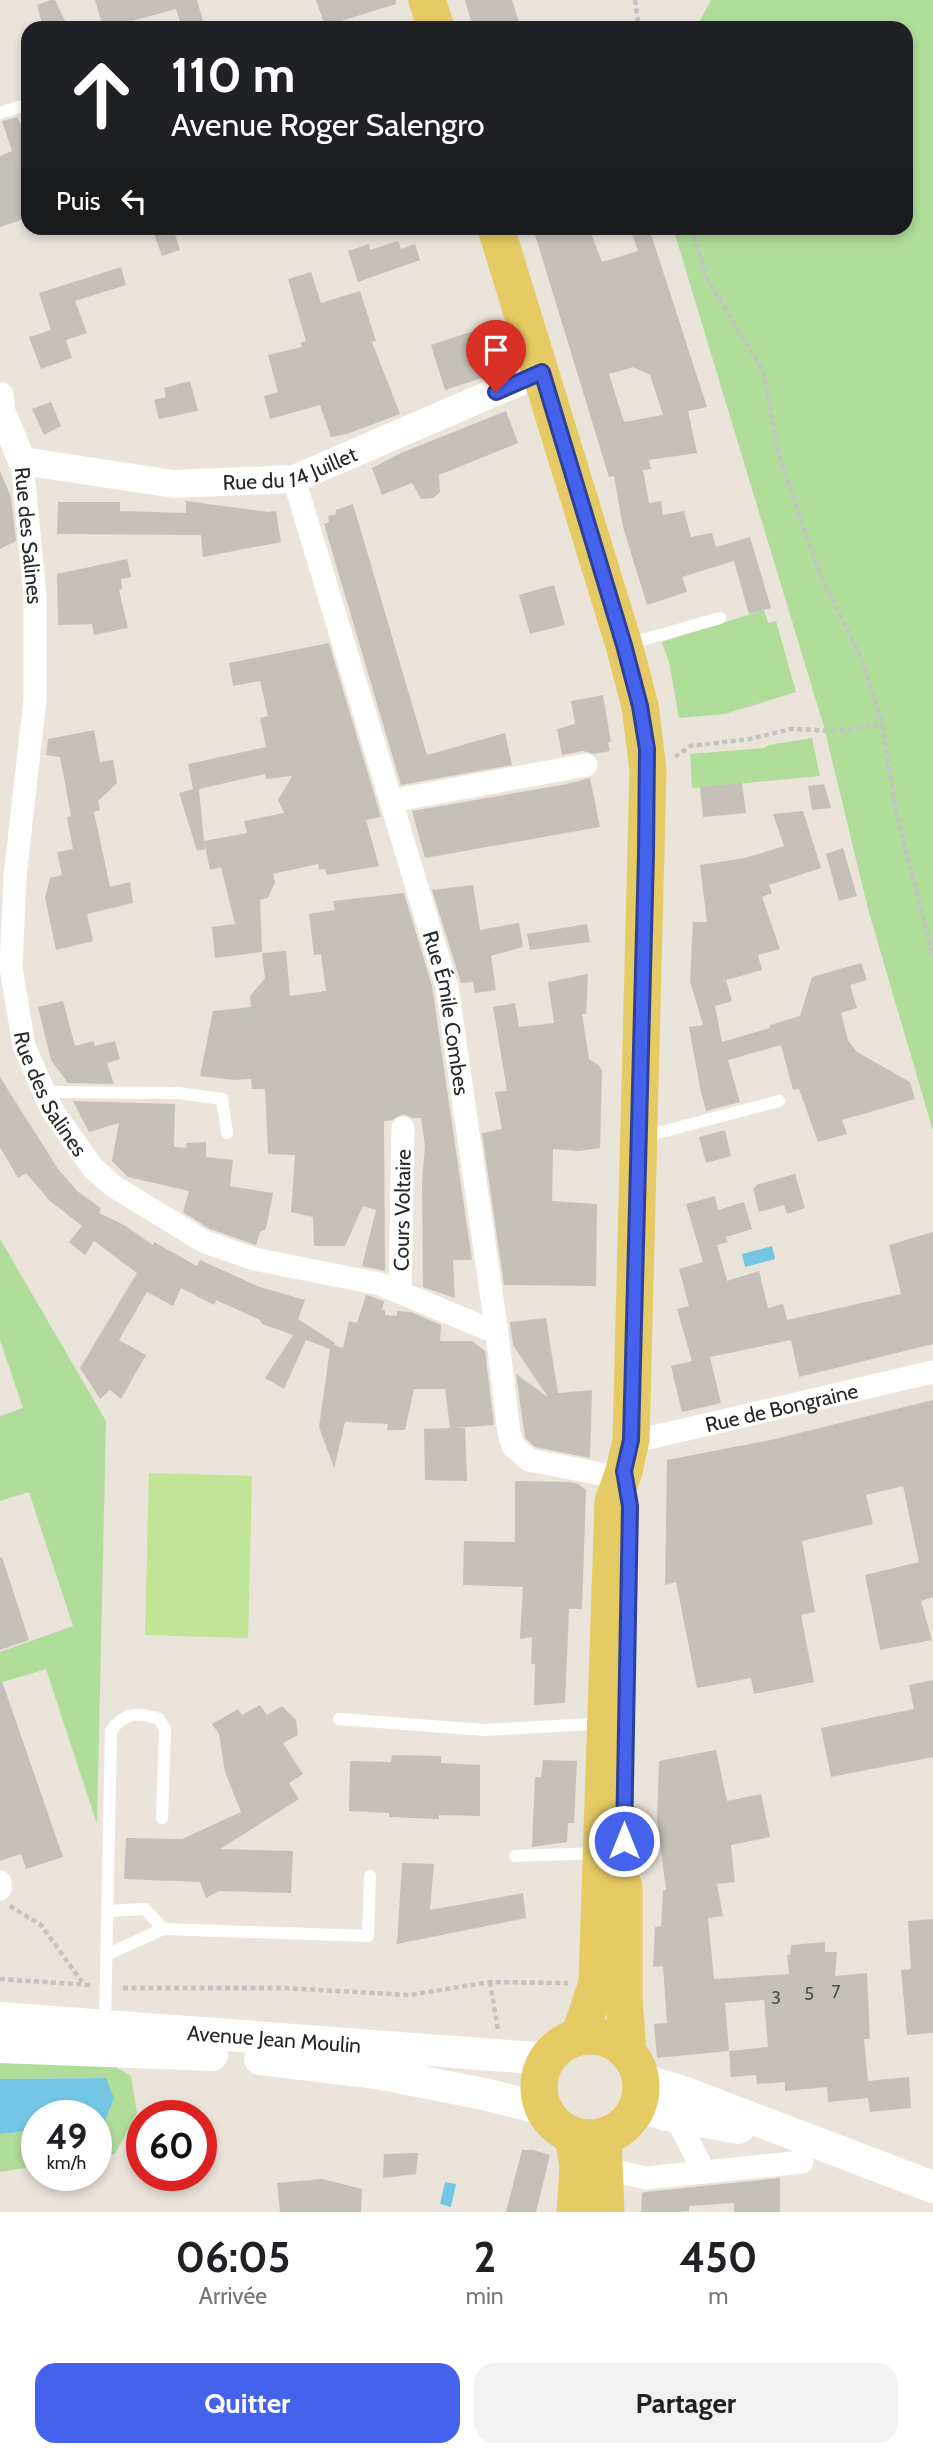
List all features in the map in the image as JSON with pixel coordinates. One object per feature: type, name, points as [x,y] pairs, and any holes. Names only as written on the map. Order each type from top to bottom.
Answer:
[{"type":"main road","points":[[427,0],[434,21]]},
{"type":"main road","points":[[498,235],[624,645],[640,706],[648,770],[628,1456],[613,1502],[615,1722],[624,1984],[636,2080],[620,2128],[594,2147],[578,2168],[575,2212]]},
{"type":"main road","points":[[579,2037],[597,1983],[602,1853],[615,1722]]},
{"type":"main road","name":"Avenue Jean Moulin","points":[[0,2018],[104,2038],[377,2073],[544,2109]]},
{"type":"main road","points":[[606,2212],[594,2147],[561,2128],[544,2109],[539,2096],[540,2081],[548,2059],[556,2049],[579,2037],[605,2038],[621,2046],[636,2080],[676,2117],[900,2173],[933,2187]]},
{"type":"main road","name":"Avenue Jean Moulin","points":[[0,2047],[104,2038],[548,2059]]},
{"type":"main road","points":[[636,2080],[683,2092],[803,2150]]},
{"type":"street","name":"Rue du 14 Juillet","points":[[22,461],[174,484],[294,479],[542,372]]},
{"type":"street","name":"Rue des Salines","points":[[0,406],[22,461],[34,596],[35,700],[15,876],[11,968],[24,1046],[52,1110],[92,1167],[113,1186],[205,1242],[254,1259],[380,1284],[497,1333]]},
{"type":"street","name":"Rue Émile Combes","points":[[294,479],[447,987],[509,1433],[513,1446],[529,1460],[606,1475],[628,1456]]},
{"type":"street","points":[[391,801],[586,765]]},
{"type":"street","name":"Cours Voltaire","points":[[400,1293],[403,1128]]},
{"type":"street","name":"Rue de Bongraine","points":[[628,1456],[653,1437],[933,1371]]},
{"type":"street","points":[[0,1882],[0,1889]]},
{"type":"street","points":[[676,2117],[705,2172]]},
{"type":"street","points":[[594,2147],[646,2178],[705,2172],[803,2150]]},
{"type":"lane","points":[[0,113],[21,106]]},
{"type":"lane","points":[[624,645],[720,618]]},
{"type":"lane","points":[[44,1091],[178,1093],[222,1100],[228,1133]]},
{"type":"lane","points":[[638,1138],[779,1101]]},
{"type":"lane","points":[[104,2038],[111,1731],[118,1720],[131,1715],[144,1713],[159,1718],[164,1729],[162,1818]]},
{"type":"lane","points":[[339,1718],[484,1730],[615,1722]]},
{"type":"lane","points":[[515,1856],[602,1853]]},
{"type":"lane","points":[[106,1955],[163,1929],[368,1936],[370,1875]]},
{"type":"lane","points":[[107,1910],[145,1909],[163,1929]]},
{"type":"path","points":[[635,0],[638,21]]},
{"type":"path","points":[[694,235],[706,277],[763,371],[785,472],[821,576],[862,660],[882,724],[897,816],[933,956]]},
{"type":"path","points":[[648,770],[667,762],[690,746],[750,739],[791,729],[839,732],[882,724]]},
{"type":"path","points":[[0,1900],[41,1925],[82,1983]]},
{"type":"path","points":[[0,1979],[82,1983],[105,1988],[284,1987],[410,1995],[490,1982],[597,1983]]},
{"type":"green space","points":[[711,0],[933,0],[933,1131],[868,909],[824,727],[675,235],[913,235],[913,21],[700,21]]},
{"type":"green space","points":[[764,610],[768,623],[776,621],[796,692],[725,714],[679,718],[669,662],[662,642]]},
{"type":"green space","points":[[812,738],[820,776],[692,788],[690,754],[764,748]]},
{"type":"green space","points":[[0,1239],[106,1421],[97,1824],[46,1669],[0,1683],[0,1652],[73,1626],[29,1492],[0,1501],[0,1416],[23,1408],[0,1340]]},
{"type":"green space","points":[[149,1473],[252,1476],[248,1638],[145,1635]]},
{"type":"green space","points":[[0,2057],[108,2062],[131,2076],[135,2100],[126,2100],[126,2134],[115,2154],[112,2154],[112,2100],[105,2100],[106,2078],[0,2079]]},
{"type":"green space","points":[[21,2132],[21,2169],[0,2172],[0,2134]]},
{"type":"water","points":[[772,1246],[775,1259],[745,1267],[742,1254]]},
{"type":"water","points":[[106,2078],[114,2098],[112,2103],[112,2100],[21,2100],[21,2132],[0,2134],[0,2079]]},
{"type":"water","points":[[445,2182],[456,2184],[451,2207],[440,2204]]},
{"type":"building","points":[[55,0],[65,21],[41,21],[37,5]]},
{"type":"building","points":[[95,0],[197,0],[203,21],[180,21],[176,9],[132,21],[101,21]]},
{"type":"building","points":[[316,0],[396,0],[396,4],[341,21],[323,21]]},
{"type":"building","points":[[465,0],[512,0],[519,21],[471,21]]},
{"type":"building","points":[[17,117],[21,125],[21,220],[0,227],[0,156],[12,151],[2,121]]},
{"type":"building","points":[[154,235],[175,235],[180,250],[162,256]]},
{"type":"building","points":[[535,235],[592,235],[602,262],[638,251],[632,235],[651,235],[707,407],[688,411],[697,453],[649,460],[651,469],[643,470],[649,503],[661,501],[663,515],[684,511],[691,537],[712,533],[716,547],[750,537],[771,608],[749,614],[734,561],[682,577],[687,592],[647,605],[623,527],[614,476],[609,477]],"holes":[[[633,367],[650,375],[663,415],[624,422],[609,374]]]},
{"type":"building","points":[[398,241],[401,249],[415,244],[420,260],[358,282],[348,251],[369,244],[370,250]]},
{"type":"building","points":[[121,267],[126,285],[75,301],[87,333],[66,340],[72,358],[41,369],[29,337],[51,330],[39,293]]},
{"type":"building","points":[[311,272],[321,303],[360,291],[376,341],[372,342],[400,414],[347,434],[331,437],[320,405],[270,419],[264,396],[278,392],[268,355],[302,347],[300,343],[306,341],[288,279]]},
{"type":"building","points":[[480,329],[494,374],[445,390],[431,345]]},
{"type":"building","points":[[190,381],[198,411],[159,419],[154,400],[166,397],[164,388]]},
{"type":"building","points":[[51,402],[61,426],[44,435],[32,409]]},
{"type":"building","points":[[506,411],[518,443],[439,475],[440,492],[433,498],[421,499],[412,483],[382,495],[372,468],[401,453]]},
{"type":"building","points":[[0,471],[11,497],[16,541],[0,549]]},
{"type":"building","points":[[186,501],[276,511],[281,542],[203,557],[201,535],[57,534],[58,502],[120,502],[120,511],[186,513]]},
{"type":"building","points":[[353,504],[427,755],[505,733],[512,765],[401,785],[324,524],[329,522],[328,516],[336,514],[336,510]]},
{"type":"building","points":[[127,559],[131,577],[121,579],[122,589],[119,590],[128,628],[94,635],[92,624],[58,625],[57,574]]},
{"type":"building","points":[[554,585],[565,625],[530,634],[519,595]]},
{"type":"building","points":[[329,643],[381,817],[366,820],[379,866],[327,875],[325,869],[319,870],[318,864],[273,874],[275,882],[268,898],[260,900],[262,952],[215,958],[212,927],[235,924],[221,867],[210,870],[205,846],[205,849],[197,851],[179,793],[193,789],[188,764],[266,747],[260,718],[268,716],[260,681],[233,686],[229,663]],"holes":[[[265,774],[266,779],[292,776],[278,800],[284,813],[244,821],[247,833],[204,841],[199,789]]]},
{"type":"building","points":[[603,695],[611,742],[608,742],[610,751],[594,754],[583,751],[562,755],[557,729],[575,724],[571,701]]},
{"type":"building","points":[[94,730],[100,762],[113,760],[117,783],[98,801],[100,810],[94,812],[110,887],[130,882],[133,903],[87,914],[93,941],[56,950],[45,898],[50,878],[62,875],[57,852],[73,849],[67,817],[71,816],[60,757],[46,755],[48,739]]},
{"type":"building","points":[[590,778],[600,827],[425,858],[412,811]]},
{"type":"building","points":[[742,783],[746,813],[703,817],[700,787]]},
{"type":"building","points":[[824,784],[831,808],[812,810],[808,786]]},
{"type":"building","points":[[803,811],[821,868],[769,885],[772,893],[762,897],[780,949],[758,955],[762,970],[726,980],[732,1001],[715,1006],[722,1042],[800,1016],[812,977],[861,963],[867,980],[850,985],[857,1008],[841,1013],[848,1040],[857,1052],[910,1082],[915,1099],[842,1120],[847,1134],[818,1142],[799,1089],[793,1090],[781,1045],[728,1060],[740,1102],[706,1111],[689,1027],[703,1025],[690,981],[693,922],[707,922],[700,865],[745,858],[784,846],[773,814]]},
{"type":"building","points":[[843,848],[857,896],[839,901],[826,854]]},
{"type":"building","points":[[473,885],[480,930],[519,923],[523,947],[491,956],[496,990],[475,993],[473,982],[461,983],[432,890]]},
{"type":"building","points":[[404,893],[432,986],[472,1260],[453,1260],[455,1298],[423,1287],[422,1182],[425,1146],[421,1118],[403,1114],[384,1121],[385,1271],[362,1266],[376,1210],[363,1206],[345,1246],[314,1246],[313,1217],[291,1212],[295,1155],[268,1154],[265,1089],[252,1089],[251,1079],[200,1076],[213,1011],[251,1007],[250,996],[265,978],[262,953],[286,951],[290,996],[326,991],[321,954],[314,955],[309,914],[335,910],[333,901]]},
{"type":"building","points":[[587,924],[590,942],[530,950],[527,934]]},
{"type":"building","points":[[588,974],[586,1014],[582,1014],[589,1059],[599,1065],[602,1071],[600,1148],[579,1151],[553,1149],[552,1201],[597,1204],[596,1286],[504,1285],[482,1133],[502,1129],[495,1092],[507,1091],[493,1007],[515,1003],[519,1027],[554,1023],[548,982]]},
{"type":"building","points":[[63,1001],[75,1046],[94,1041],[95,1046],[115,1041],[120,1059],[107,1063],[114,1084],[68,1083],[51,1060],[38,1007]]},
{"type":"building","points":[[0,1077],[58,1169],[77,1191],[101,1208],[99,1213],[124,1225],[153,1245],[154,1242],[197,1266],[200,1260],[260,1287],[305,1300],[298,1319],[335,1343],[334,1345],[343,1348],[349,1321],[357,1323],[366,1295],[384,1301],[382,1310],[385,1310],[385,1315],[397,1316],[397,1311],[411,1312],[441,1325],[440,1341],[472,1341],[485,1351],[494,1425],[455,1428],[465,1428],[467,1481],[425,1480],[424,1429],[450,1428],[445,1389],[414,1389],[405,1430],[387,1430],[388,1424],[345,1422],[334,1468],[319,1427],[330,1349],[306,1340],[284,1389],[265,1378],[293,1335],[262,1324],[260,1320],[216,1300],[214,1305],[181,1288],[173,1306],[147,1292],[119,1340],[146,1355],[121,1399],[110,1390],[100,1399],[80,1368],[137,1273],[94,1241],[85,1255],[69,1242],[82,1226],[50,1201],[26,1173],[18,1178],[0,1147]]},
{"type":"building","points":[[73,1101],[175,1104],[174,1147],[186,1148],[187,1143],[206,1142],[206,1157],[233,1160],[230,1186],[273,1193],[266,1229],[260,1232],[256,1245],[210,1229],[183,1212],[189,1191],[128,1177],[112,1161],[119,1123],[89,1132]]},
{"type":"building","points":[[725,1130],[731,1156],[706,1163],[699,1137]]},
{"type":"building","points":[[795,1174],[805,1208],[787,1214],[784,1205],[759,1212],[753,1188]]},
{"type":"building","points":[[715,1196],[718,1210],[744,1202],[752,1229],[726,1237],[728,1242],[717,1245],[727,1281],[759,1271],[768,1308],[783,1304],[787,1320],[901,1294],[889,1245],[933,1232],[933,1344],[799,1377],[791,1340],[710,1357],[721,1403],[682,1412],[671,1366],[692,1361],[677,1309],[689,1306],[679,1269],[703,1262],[686,1204]]},
{"type":"building","points":[[546,1318],[558,1393],[592,1390],[590,1458],[535,1447],[525,1438],[516,1374],[548,1397],[513,1345],[510,1322]]},
{"type":"building","points":[[933,1400],[933,1597],[921,1601],[932,1640],[880,1650],[865,1575],[919,1562],[903,1486],[866,1495],[873,1524],[802,1541],[815,1612],[801,1615],[814,1682],[754,1694],[751,1678],[697,1688],[676,1582],[665,1585],[667,1460],[771,1440]]},
{"type":"building","points":[[515,1481],[569,1482],[586,1490],[582,1609],[569,1609],[565,1703],[534,1705],[535,1664],[531,1664],[532,1637],[520,1639],[523,1587],[463,1585],[464,1541],[515,1542]]},
{"type":"building","points":[[2,1557],[29,1640],[0,1650],[0,1558]]},
{"type":"building","points":[[933,1680],[933,1757],[831,1777],[821,1728],[914,1709],[909,1685]]},
{"type":"building","points":[[2,1681],[63,1857],[26,1869],[21,1854],[0,1861]]},
{"type":"building","points":[[260,1705],[267,1715],[282,1706],[296,1720],[298,1735],[283,1743],[303,1774],[289,1783],[299,1799],[220,1849],[293,1851],[291,1893],[219,1891],[206,1898],[200,1882],[124,1879],[126,1838],[182,1839],[241,1812],[225,1772],[219,1734],[212,1724],[238,1709],[242,1715]]},
{"type":"building","points":[[716,1750],[727,1801],[761,1794],[770,1837],[731,1845],[735,1882],[717,1884],[723,1916],[708,1918],[714,1979],[789,1974],[787,1955],[790,1955],[791,1945],[825,1942],[825,1952],[837,1952],[835,1976],[867,1973],[870,2039],[864,2039],[868,2081],[909,2077],[911,2108],[870,2112],[868,2098],[828,2102],[827,2087],[785,2091],[785,2082],[757,2084],[756,2075],[731,2077],[729,2051],[657,2058],[654,2024],[667,2023],[663,1966],[653,1967],[655,1927],[661,1926],[663,1890],[666,1890],[657,1818],[659,1761]],"holes":[[[764,2000],[768,2047],[729,2051],[725,2003]]]},
{"type":"building","points":[[392,1755],[441,1756],[441,1763],[480,1765],[480,1816],[439,1815],[439,1819],[389,1817],[389,1813],[349,1811],[350,1761],[391,1762]]},
{"type":"building","points":[[543,1760],[577,1761],[574,1823],[568,1823],[567,1842],[532,1847],[535,1777],[541,1777]]},
{"type":"building","points":[[402,1863],[434,1864],[430,1910],[523,1893],[526,1918],[397,1944]]},
{"type":"building","points":[[933,1919],[933,2033],[907,2035],[901,1970],[911,1969],[908,1921]]},
{"type":"building","points":[[522,2150],[550,2155],[536,2212],[506,2212]]},
{"type":"building","points":[[418,2153],[416,2174],[383,2178],[384,2154]]},
{"type":"building","points":[[780,2178],[780,2212],[734,2212],[734,2203],[689,2206],[689,2211],[680,2212],[641,2212],[642,2193],[645,2192]]},
{"type":"building","points":[[322,2179],[362,2189],[361,2212],[280,2212],[277,2183]]},
{"type":"route","points":[[496,392],[542,372],[624,645],[640,706],[647,749],[631,1440],[624,1471],[630,1506],[624,1841]]}]
